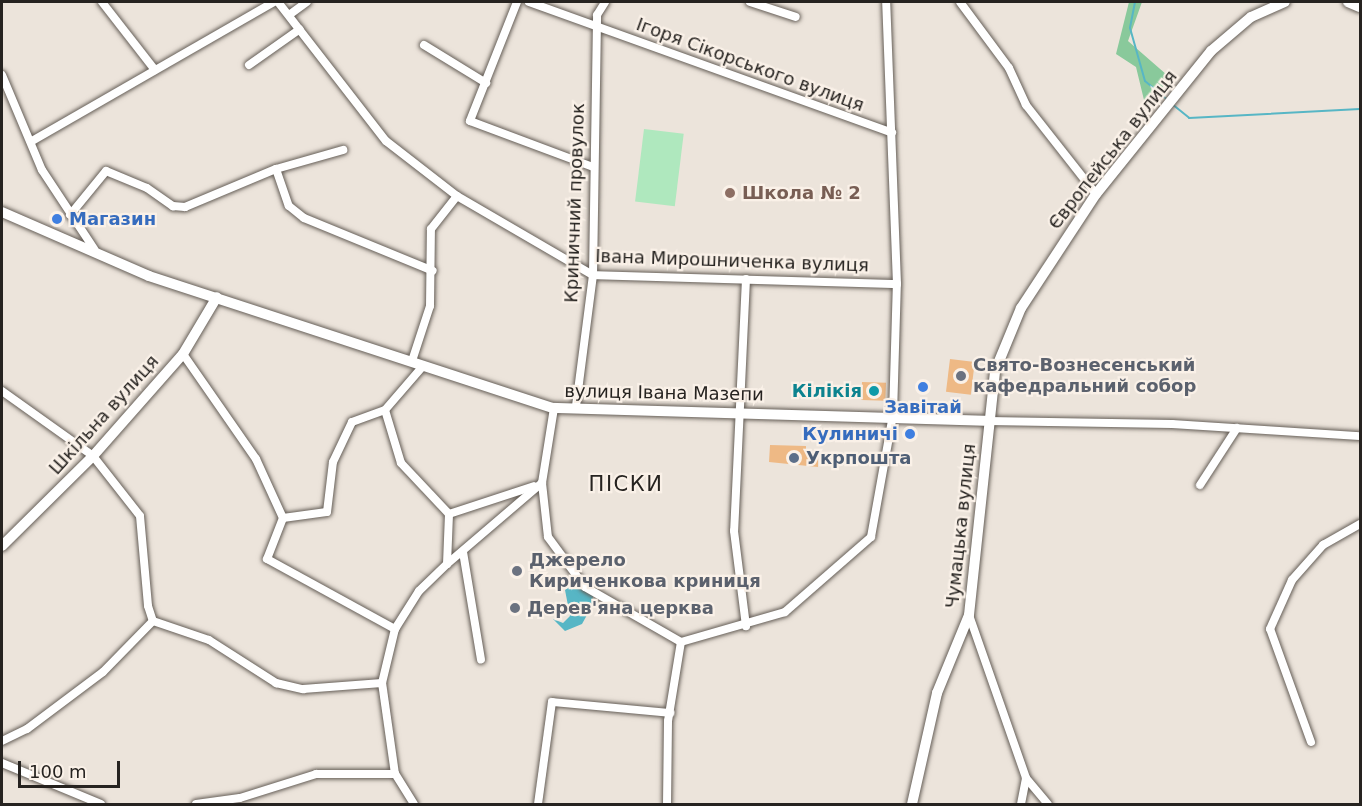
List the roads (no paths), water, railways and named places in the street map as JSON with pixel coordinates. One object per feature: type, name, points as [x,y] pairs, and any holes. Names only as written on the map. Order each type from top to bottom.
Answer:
[{"type":"street","points":[[102,2],[155,70]]},
{"type":"street","points":[[32,141],[276,2]]},
{"type":"street","name":"Івана Мирошниченка вулиця","points":[[276,2],[289,15],[386,141],[457,196],[593,275],[897,284]]},
{"type":"street","points":[[289,15],[307,2]]},
{"type":"street","points":[[517,2],[470,121],[593,167]]},
{"type":"street","name":"Ігоря Сікорського вулиця","points":[[529,2],[892,133]]},
{"type":"street","name":"Криничний провулок","points":[[576,406],[593,275],[593,167],[598,28],[605,2]]},
{"type":"street","points":[[750,2],[796,17]]},
{"type":"street","points":[[554,408],[540,484],[548,537],[585,587],[681,642],[746,626],[785,612],[871,537],[893,415],[897,284],[886,2]]},
{"type":"street","points":[[960,2],[1008,68],[1026,105],[1096,194]]},
{"type":"street","name":"Європейська вулиця","points":[[988,421],[995,371],[1021,308],[1096,194],[1211,51],[1251,17],[1286,2]]},
{"type":"street","points":[[1348,2],[1360,7]]},
{"type":"street","points":[[249,65],[300,29]]},
{"type":"street","points":[[424,45],[486,83]]},
{"type":"street","points":[[2,75],[32,141],[42,170],[94,249]]},
{"type":"street","points":[[70,215],[106,171],[147,188],[173,206],[185,207],[276,169],[343,150]]},
{"type":"street","points":[[276,169],[289,206],[304,218],[433,270]]},
{"type":"street","points":[[412,361],[430,306],[433,270],[431,229],[457,196]]},
{"type":"street","name":"вулиця Івана Мазепи","points":[[2,212],[94,249],[149,276],[554,408],[576,406],[893,415],[988,421],[1237,428],[1360,436]]},
{"type":"street","points":[[746,279],[743,411],[734,531],[746,626]]},
{"type":"street","name":"Шкільна вулиця","points":[[2,546],[93,456],[183,354],[217,297]]},
{"type":"street","points":[[183,354],[256,459],[282,518],[267,559],[395,630]]},
{"type":"street","points":[[282,518],[327,512],[333,462],[352,422],[385,410],[423,366]]},
{"type":"street","points":[[2,390],[93,456],[140,516],[148,606],[153,621]]},
{"type":"street","points":[[385,410],[401,464],[449,514],[447,564]]},
{"type":"street","name":"Чумацька вулиця","points":[[912,804],[937,693],[969,615],[988,421]]},
{"type":"street","points":[[1200,485],[1237,428]]},
{"type":"street","points":[[449,514],[540,484]]},
{"type":"street","points":[[414,804],[395,774],[382,683],[395,630],[419,591],[540,484]]},
{"type":"street","points":[[1311,742],[1269,629],[1292,580],[1323,545],[1360,524]]},
{"type":"street","points":[[463,552],[481,660]]},
{"type":"street","points":[[969,615],[1026,778],[1048,804]]},
{"type":"street","points":[[153,621],[209,640],[276,683],[303,689],[382,683]]},
{"type":"street","points":[[2,741],[27,729],[103,672],[153,621]]},
{"type":"street","points":[[667,804],[670,713],[681,642]]},
{"type":"street","points":[[538,804],[552,702],[670,713]]},
{"type":"street","points":[[2,763],[101,804]]},
{"type":"street","points":[[225,804],[241,801],[316,774],[395,774]]},
{"type":"street","points":[[1021,804],[1026,778]]},
{"type":"street","points":[[196,804],[241,801]]},
{"type":"water","points":[[574,584],[593,595],[592,606],[582,624],[565,631],[553,619],[563,623],[570,616],[565,590]]},
{"type":"waterway","points":[[1135,2],[1130,28],[1145,81],[1168,100]]},
{"type":"waterway","points":[[1172,104],[1189,118],[1360,109]]},
{"type":"place","name":"Школа № 2","points":[[730,193]]},
{"type":"place","name":"Магазин","points":[[57,219]]},
{"type":"place","name":"Свято-Вознесенський кафедральний собор","points":[[961,376]]},
{"type":"place","name":"Завітай","points":[[923,387]]},
{"type":"place","name":"Кілікія","points":[[874,391]]},
{"type":"place","name":"Кулиничі","points":[[910,434]]},
{"type":"place","name":"Укрпошта","points":[[794,458]]},
{"type":"place","name":"Джерело Кириченкова криниця","points":[[517,571]]},
{"type":"place","name":"Дерев'яна церква","points":[[515,608]]},
{"type":"district","name":"ПІСКИ","points":[[626,484]]}]
